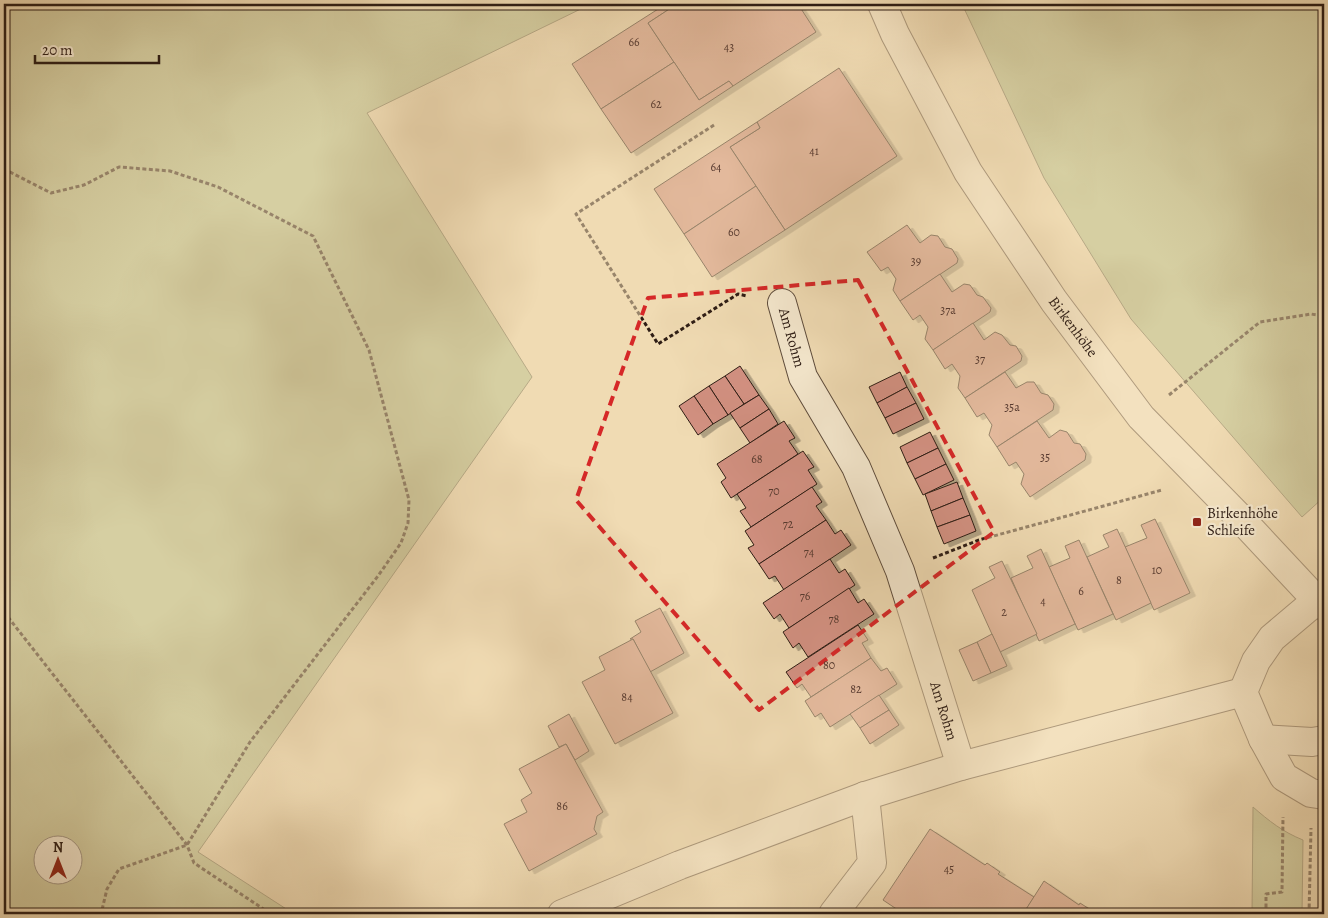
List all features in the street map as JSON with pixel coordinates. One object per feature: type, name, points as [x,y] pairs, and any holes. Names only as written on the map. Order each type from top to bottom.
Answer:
[{"type":"street","name":"Birkenhöhe","points":[[882,4],[895,34],[968,172],[1054,301],[1141,417],[1321,603]]},
{"type":"street","name":"Am Rohm","points":[[782,304],[804,377],[856,466],[900,571],[961,766]]},
{"type":"street","points":[[1318,794],[1284,777],[1263,739],[1242,692],[1256,661],[1272,638],[1321,603]]},
{"type":"street","points":[[562,914],[680,865],[865,796],[961,766],[1242,692]]},
{"type":"street","points":[[1263,739],[1312,742],[1324,740]]},
{"type":"street","points":[[833,914],[872,863],[865,796]]},
{"type":"path","name":"Am Rohm","points":[[714,125],[576,214],[658,344],[738,294],[782,304]]},
{"type":"path","points":[[4,169],[51,193],[84,185],[119,167],[170,171],[218,187],[313,236],[369,350],[410,500],[408,523],[401,542],[378,576],[250,742],[187,845],[120,869],[107,890],[101,914]]},
{"type":"path","points":[[1141,417],[1260,322],[1310,314],[1324,316]]},
{"type":"path","points":[[900,571],[979,540],[1202,479]]},
{"type":"path","points":[[4,612],[187,845],[194,863],[271,914]]},
{"type":"path","points":[[1266,914],[1266,894],[1282,892],[1284,777]]},
{"type":"path","points":[[1309,914],[1318,794]]},
{"type":"highlighted area","points":[[858,280],[994,532],[759,710],[576,500],[648,298]]},
{"type":"green space","points":[[4,4],[321,4],[331,7],[405,8],[413,4],[591,4],[367,113],[532,377],[198,852],[294,914],[4,914]]},
{"type":"green space","points":[[962,4],[1324,4],[1324,497],[1302,517],[1131,319],[1044,178]]},
{"type":"green space","points":[[1253,807],[1276,826],[1303,840],[1302,914],[1252,914]]},
{"type":"building","points":[[666,4],[677,4],[648,23],[674,62],[601,109],[572,64]]},
{"type":"building","points":[[677,4],[798,4],[816,32],[733,86],[729,81],[699,100],[648,23]]},
{"type":"building","points":[[674,62],[699,100],[729,81],[733,86],[631,153],[601,109]]},
{"type":"building","points":[[839,68],[897,156],[785,230],[730,147],[760,128],[757,122]]},
{"type":"building","points":[[757,122],[760,128],[730,147],[756,186],[684,234],[654,189]]},
{"type":"building","points":[[756,186],[785,230],[712,277],[684,234]]},
{"type":"building","points":[[907,225],[920,243],[931,235],[938,236],[945,247],[952,249],[958,259],[957,263],[900,301],[893,290],[896,279],[888,267],[881,271],[867,252]]},
{"type":"building","points":[[940,274],[952,292],[964,284],[970,285],[977,295],[983,297],[991,308],[990,312],[933,350],[925,339],[928,327],[920,315],[913,320],[900,301]]},
{"type":"building","points":[[973,323],[984,340],[995,332],[1002,335],[1010,345],[1016,346],[1022,356],[1021,361],[965,398],[958,388],[960,376],[952,364],[945,369],[933,350]]},
{"type":"building","points":[[740,366],[759,395],[744,404],[725,376]]},
{"type":"building","points":[[900,372],[907,387],[877,403],[869,387]]},
{"type":"building","points":[[1005,372],[1016,388],[1027,382],[1034,382],[1041,393],[1048,395],[1054,404],[1053,410],[997,447],[989,435],[992,425],[984,413],[977,417],[965,398]]},
{"type":"building","points":[[725,376],[744,404],[728,415],[709,386]]},
{"type":"building","points":[[709,386],[728,415],[713,424],[694,396]]},
{"type":"building","points":[[907,387],[916,403],[885,418],[877,403]]},
{"type":"building","points":[[759,395],[769,409],[740,428],[730,413]]},
{"type":"building","points":[[694,396],[713,424],[698,435],[679,406]]},
{"type":"building","points":[[916,403],[924,419],[893,434],[885,418]]},
{"type":"building","points":[[769,409],[778,424],[750,443],[740,428]]},
{"type":"building","points":[[784,421],[795,438],[789,441],[798,454],[731,498],[721,482],[726,478],[717,464]]},
{"type":"building","points":[[1037,421],[1049,438],[1060,430],[1067,432],[1074,443],[1080,444],[1086,454],[1085,460],[1030,497],[1021,484],[1024,474],[1016,462],[1009,466],[997,447]]},
{"type":"building","points":[[930,432],[938,448],[907,463],[900,447]]},
{"type":"building","points":[[938,448],[946,464],[915,479],[907,463]]},
{"type":"building","points":[[803,451],[814,467],[808,470],[817,484],[751,527],[740,511],[746,508],[737,494]]},
{"type":"building","points":[[946,464],[954,480],[923,495],[915,479]]},
{"type":"building","points":[[957,482],[963,498],[931,511],[925,494]]},
{"type":"building","points":[[812,487],[822,502],[816,506],[826,520],[759,564],[748,548],[754,545],[745,531]]},
{"type":"building","points":[[963,498],[970,515],[937,527],[931,511]]},
{"type":"building","points":[[970,515],[976,531],[944,544],[937,527]]},
{"type":"building","points":[[1155,519],[1190,593],[1154,610],[1125,547],[1147,538],[1141,525]]},
{"type":"building","points":[[826,520],[835,534],[841,530],[851,545],[784,590],[775,576],[769,579],[759,564]]},
{"type":"building","points":[[1117,529],[1151,603],[1116,620],[1087,557],[1109,547],[1103,535]]},
{"type":"building","points":[[1079,540],[1113,614],[1078,630],[1049,567],[1070,558],[1065,546]]},
{"type":"building","points":[[1041,549],[1075,624],[1039,641],[1011,578],[1033,568],[1027,556]]},
{"type":"building","points":[[830,559],[839,573],[845,569],[855,585],[789,628],[780,614],[774,619],[763,603]]},
{"type":"building","points":[[1002,561],[1037,634],[1000,652],[972,590],[995,578],[989,567]]},
{"type":"building","points":[[849,588],[858,603],[864,599],[874,614],[808,657],[799,643],[793,648],[783,632]]},
{"type":"building","points":[[660,608],[684,653],[650,672],[633,639],[630,639],[641,632],[635,621]]},
{"type":"building","points":[[858,625],[868,640],[862,643],[871,658],[811,697],[802,684],[797,688],[786,672]]},
{"type":"building","points":[[992,634],[1007,666],[991,673],[977,642]]},
{"type":"building","points":[[633,639],[673,713],[615,744],[582,682],[605,670],[599,657]]},
{"type":"building","points":[[977,642],[991,673],[973,681],[959,650]]},
{"type":"building","points":[[871,658],[881,671],[887,668],[897,684],[830,727],[821,713],[815,717],[805,701]]},
{"type":"building","points":[[879,695],[889,710],[860,728],[850,714]]},
{"type":"building","points":[[889,710],[899,725],[870,744],[860,728]]},
{"type":"building","points":[[569,714],[589,751],[575,760],[566,744],[559,747],[548,726]]},
{"type":"building","points":[[566,744],[603,812],[597,816],[594,829],[597,834],[529,871],[504,824],[527,812],[521,800],[532,793],[519,769]]},
{"type":"building","points":[[930,829],[985,865],[987,863],[1000,872],[998,874],[1034,897],[1023,914],[904,914],[883,900]]},
{"type":"building","points":[[1044,881],[1079,905],[1080,903],[1094,912],[1093,914],[1023,914]]},
{"type":"place","name":"Birkenhöhe Schleife","points":[[1197,522]]}]
